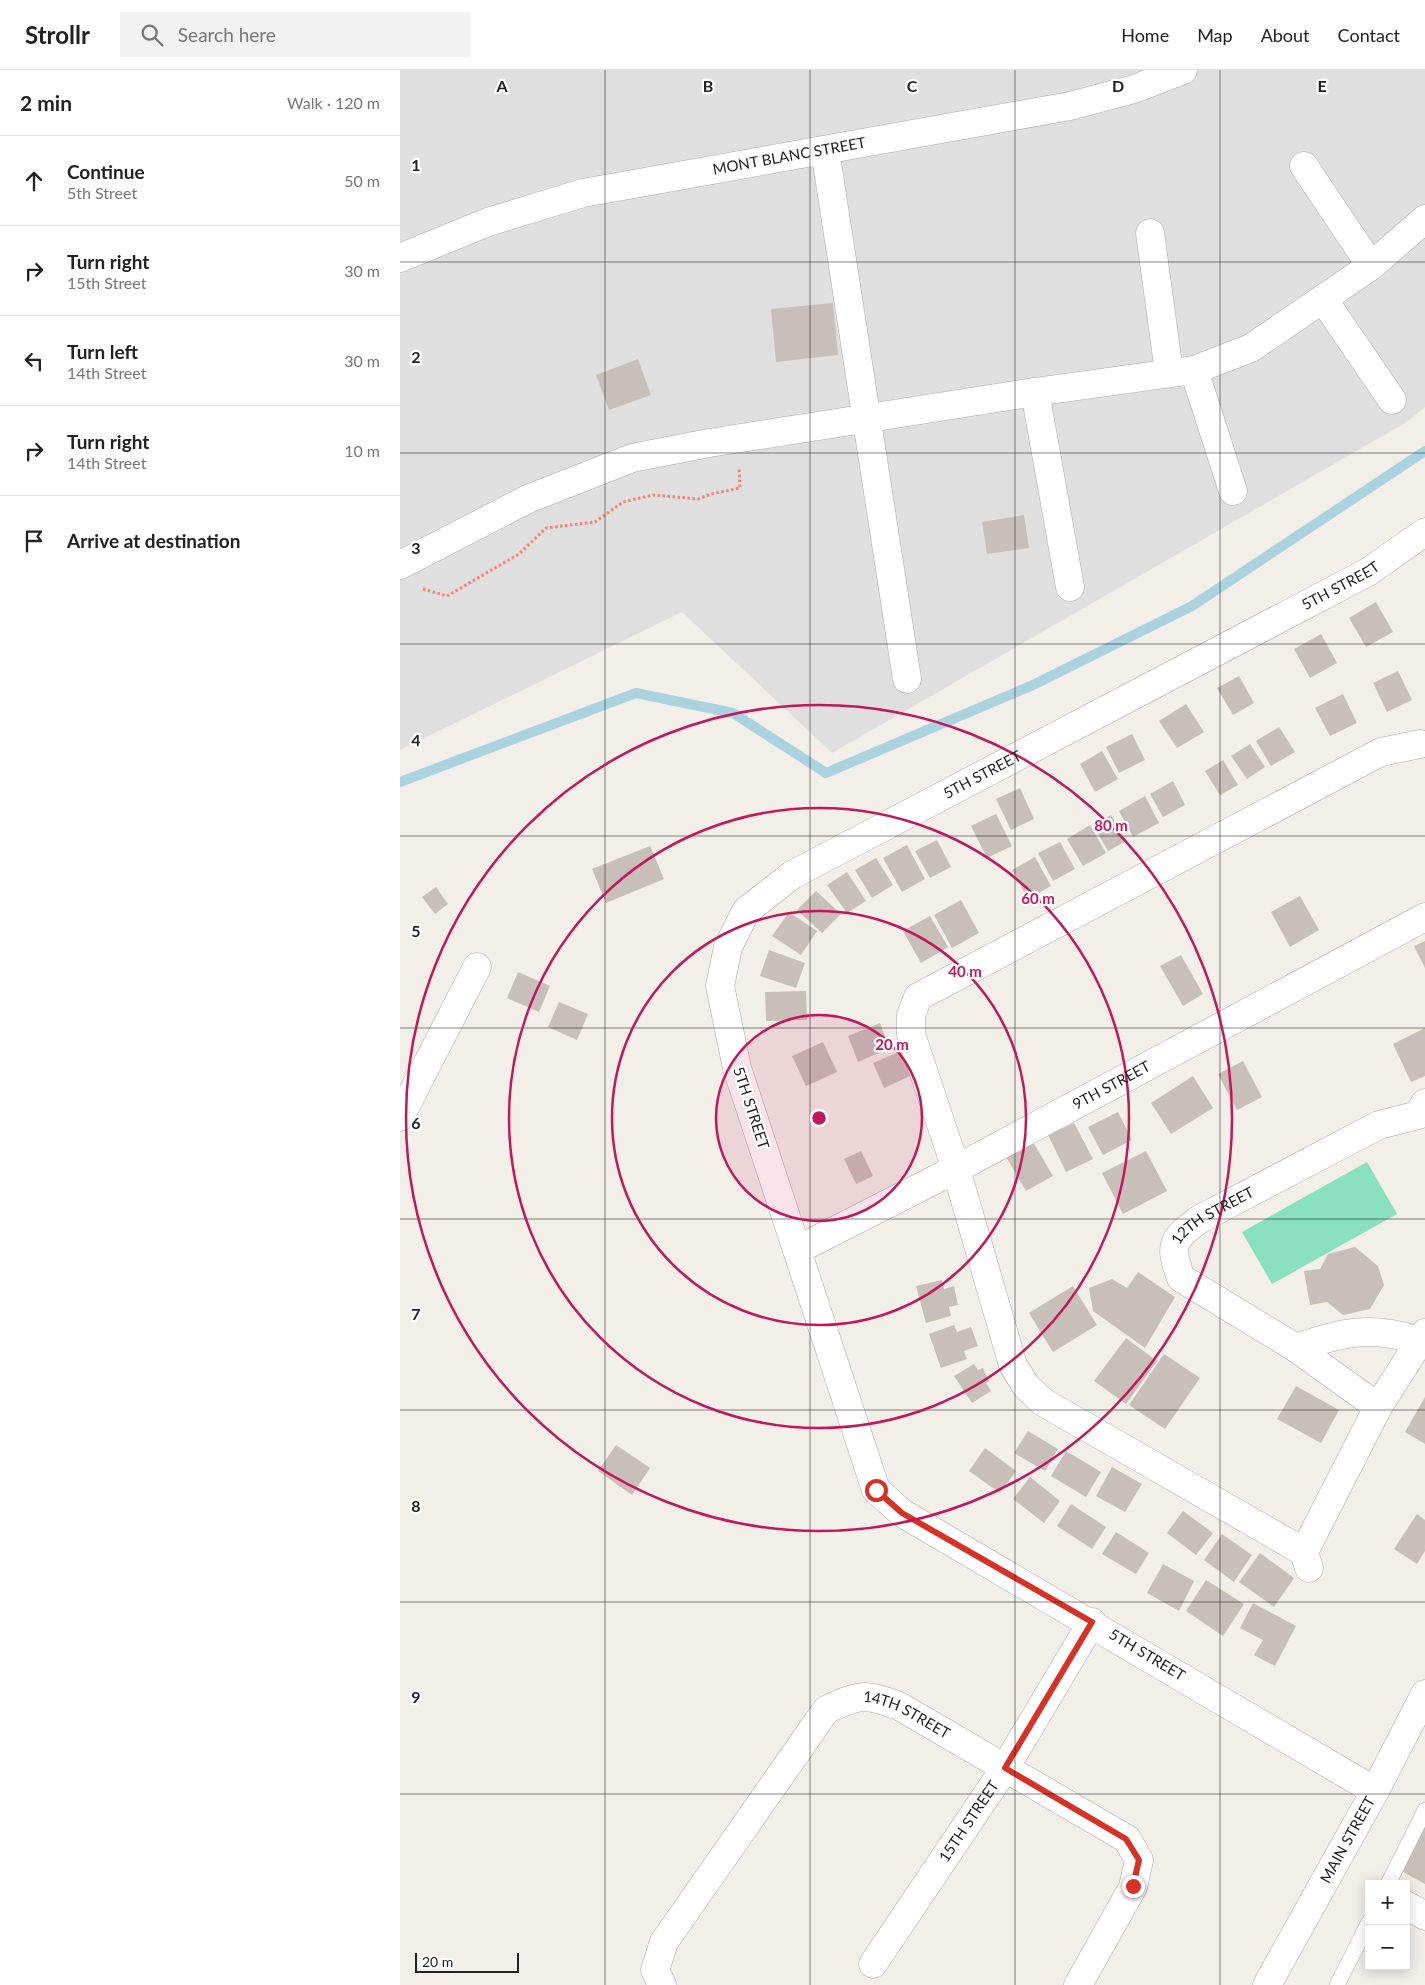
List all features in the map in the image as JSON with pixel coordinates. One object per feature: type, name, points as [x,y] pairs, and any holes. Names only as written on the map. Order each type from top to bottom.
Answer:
[{"type":"street","name":"MONT BLANC STREET","points":[[400,258],[488,222],[582,194],[1070,106],[1134,89],[1182,70]]},
{"type":"street","points":[[825,150],[907,679]]},
{"type":"street","points":[[1304,166],[1370,266]]},
{"type":"street","points":[[401,565],[528,499],[632,458],[736,439],[1181,371],[1251,348],[1370,266],[1425,219]]},
{"type":"street","points":[[1150,233],[1181,371],[1233,491]]},
{"type":"street","points":[[1323,299],[1392,400]]},
{"type":"street","points":[[1035,392],[1070,587]]},
{"type":"street","name":"5TH STREET","points":[[1375,1790],[1092,1622],[902,1513],[876,1490],[737,1068],[720,986],[728,947],[746,911],[792,875],[1368,572],[1425,532]]},
{"type":"street","points":[[1296,1348],[1347,1332],[1366,1331],[1422,1337],[1378,1407],[1306,1560],[1044,1402],[1026,1386],[1013,1365],[956,1169],[911,1034],[911,1015],[918,996],[1381,752],[1423,742]]},
{"type":"street","name":"9TH STREET","points":[[796,1250],[956,1169],[1425,917]]},
{"type":"street","points":[[400,1117],[477,967]]},
{"type":"street","name":"12TH STREET","points":[[1378,1407],[1296,1348],[1180,1278],[1172,1254],[1179,1234],[1200,1218],[1379,1125],[1423,1115]]},
{"type":"street","name":"15TH STREET","points":[[873,1964],[1005,1768],[1092,1622]]},
{"type":"street","name":"MAIN STREET","points":[[1268,1985],[1375,1790],[1425,1694]]},
{"type":"street","name":"14TH STREET","points":[[662,1985],[655,1970],[664,1942],[826,1710],[854,1697],[873,1696],[899,1706],[1126,1839],[1139,1860],[1133,1886],[1078,1985]]},
{"type":"street","points":[[1410,1907],[1425,1916]]},
{"type":"lane","points":[[1390,1880],[1425,1810]]},
{"type":"lane","points":[[1337,1985],[1367,1925]]},
{"type":"path","points":[[401,565],[421,588],[447,596],[519,554],[546,528],[596,522],[623,502],[653,495],[698,499],[711,494],[740,488],[736,439]]},
{"type":"shaded area","points":[[400,70],[1425,70],[1425,407],[1407,422],[832,753],[682,612],[400,750]]},
{"type":"green space","points":[[1367,1162],[1397,1214],[1272,1284],[1242,1232]]},
{"type":"building","points":[[833,303],[838,355],[776,362],[771,309]]},
{"type":"building","points":[[638,359],[651,395],[609,410],[596,375]]},
{"type":"building","points":[[1024,515],[1029,548],[987,554],[982,522]]},
{"type":"building","points":[[1376,602],[1393,632],[1366,647],[1349,618]]},
{"type":"building","points":[[1321,634],[1337,663],[1310,678],[1294,649]]},
{"type":"building","points":[[1398,671],[1412,700],[1387,712],[1373,683]]},
{"type":"building","points":[[1239,676],[1254,703],[1233,715],[1217,688]]},
{"type":"building","points":[[1343,694],[1357,723],[1330,736],[1315,708]]},
{"type":"building","points":[[1186,704],[1204,732],[1177,748],[1159,721]]},
{"type":"building","points":[[1279,727],[1295,752],[1271,766],[1256,741]]},
{"type":"building","points":[[1132,734],[1145,760],[1119,773],[1106,747]]},
{"type":"building","points":[[1250,744],[1265,767],[1247,779],[1231,756]]},
{"type":"building","points":[[1102,751],[1118,779],[1095,792],[1080,764]]},
{"type":"building","points":[[1223,760],[1238,785],[1220,795],[1205,771]]},
{"type":"building","points":[[1173,781],[1185,805],[1163,817],[1150,794]]},
{"type":"building","points":[[1020,788],[1034,819],[1011,830],[996,799]]},
{"type":"building","points":[[1145,796],[1159,823],[1133,837],[1119,811]]},
{"type":"building","points":[[996,814],[1012,846],[987,858],[971,826]]},
{"type":"building","points":[[1111,815],[1126,841],[1108,851],[1093,825]]},
{"type":"building","points":[[1090,825],[1106,853],[1083,866],[1067,839]]},
{"type":"building","points":[[937,840],[951,867],[930,878],[915,851]]},
{"type":"building","points":[[1060,842],[1075,869],[1053,881],[1038,853]]},
{"type":"building","points":[[907,845],[925,879],[902,892],[883,858]]},
{"type":"building","points":[[650,846],[664,879],[606,903],[592,869]]},
{"type":"building","points":[[1035,857],[1051,886],[1028,899],[1012,870]]},
{"type":"building","points":[[876,858],[893,885],[872,898],[855,870]]},
{"type":"building","points":[[847,872],[866,901],[847,913],[827,885]]},
{"type":"building","points":[[436,887],[448,904],[435,914],[422,897]]},
{"type":"building","points":[[816,891],[841,914],[822,933],[797,910]]},
{"type":"building","points":[[1300,896],[1319,930],[1290,947],[1271,912]]},
{"type":"building","points":[[961,900],[979,933],[952,948],[934,915]]},
{"type":"building","points":[[789,912],[817,931],[801,955],[772,936]]},
{"type":"building","points":[[930,916],[948,947],[921,963],[903,931]]},
{"type":"building","points":[[1425,941],[1425,968],[1414,946]]},
{"type":"building","points":[[769,950],[805,963],[796,988],[760,976]]},
{"type":"building","points":[[1181,955],[1203,994],[1183,1006],[1160,966]]},
{"type":"building","points":[[518,972],[550,986],[539,1012],[507,998]]},
{"type":"building","points":[[806,991],[807,1020],[766,1021],[765,992]]},
{"type":"building","points":[[559,1002],[588,1014],[577,1040],[548,1027]]},
{"type":"building","points":[[880,1023],[890,1048],[858,1062],[848,1036]]},
{"type":"building","points":[[1425,1028],[1425,1076],[1411,1082],[1393,1044]]},
{"type":"building","points":[[823,1042],[837,1072],[806,1086],[792,1056]]},
{"type":"building","points":[[901,1051],[912,1075],[884,1088],[873,1063]]},
{"type":"building","points":[[1243,1061],[1262,1097],[1237,1110],[1218,1074]]},
{"type":"building","points":[[1193,1076],[1213,1108],[1171,1134],[1151,1103]]},
{"type":"building","points":[[1118,1112],[1132,1140],[1103,1155],[1088,1127]]},
{"type":"building","points":[[1074,1123],[1093,1159],[1066,1172],[1048,1135]]},
{"type":"building","points":[[1029,1135],[1053,1176],[1026,1191],[1002,1150]]},
{"type":"building","points":[[861,1151],[873,1176],[856,1184],[844,1159]]},
{"type":"building","points":[[1146,1151],[1167,1191],[1123,1214],[1102,1173]]},
{"type":"building","points":[[1355,1247],[1378,1266],[1384,1285],[1370,1309],[1343,1315],[1327,1302],[1310,1305],[1304,1271],[1320,1269],[1328,1254]]},
{"type":"building","points":[[1138,1272],[1175,1297],[1145,1348],[1093,1311],[1089,1288],[1112,1279],[1127,1288]]},
{"type":"building","points":[[942,1280],[944,1289],[954,1286],[958,1305],[949,1307],[951,1316],[926,1323],[916,1286]]},
{"type":"building","points":[[1073,1286],[1097,1325],[1053,1352],[1029,1313]]},
{"type":"building","points":[[954,1325],[957,1332],[971,1327],[978,1346],[964,1351],[967,1359],[941,1368],[929,1334]]},
{"type":"building","points":[[1126,1338],[1157,1361],[1126,1404],[1094,1381]]},
{"type":"building","points":[[1164,1354],[1200,1378],[1165,1429],[1129,1405]]},
{"type":"building","points":[[974,1364],[978,1370],[983,1368],[989,1381],[986,1383],[991,1391],[972,1403],[954,1376]]},
{"type":"building","points":[[1296,1386],[1339,1410],[1321,1443],[1277,1419]]},
{"type":"building","points":[[1425,1397],[1425,1444],[1405,1432]]},
{"type":"building","points":[[1028,1431],[1058,1449],[1045,1471],[1014,1453]]},
{"type":"building","points":[[616,1445],[650,1468],[632,1495],[598,1471]]},
{"type":"building","points":[[985,1448],[1016,1471],[1000,1493],[969,1471]]},
{"type":"building","points":[[1066,1451],[1101,1472],[1086,1497],[1051,1476]]},
{"type":"building","points":[[1112,1467],[1142,1484],[1125,1512],[1096,1496]]},
{"type":"building","points":[[1030,1477],[1060,1501],[1044,1523],[1013,1499]]},
{"type":"building","points":[[1071,1504],[1106,1527],[1092,1549],[1057,1526]]},
{"type":"building","points":[[1183,1511],[1213,1533],[1196,1555],[1167,1533]]},
{"type":"building","points":[[1417,1514],[1425,1520],[1425,1551],[1417,1564],[1394,1549]]},
{"type":"building","points":[[1116,1532],[1149,1553],[1136,1574],[1102,1554]]},
{"type":"building","points":[[1222,1534],[1252,1555],[1234,1582],[1204,1560]]},
{"type":"building","points":[[1260,1553],[1294,1578],[1274,1607],[1239,1582]]},
{"type":"building","points":[[1163,1564],[1194,1581],[1179,1611],[1147,1593]]},
{"type":"building","points":[[1206,1580],[1244,1604],[1223,1636],[1186,1611]]},
{"type":"building","points":[[1253,1603],[1296,1626],[1275,1666],[1254,1655],[1263,1640],[1240,1628]]},
{"type":"building","points":[[1425,1821],[1425,1884],[1398,1869]]},
{"type":"waterway","points":[[400,782],[636,693],[733,713],[826,773],[1033,685],[1192,606],[1425,451]]},
{"type":"route","points":[[876,1490],[902,1513],[1092,1622],[1005,1768],[1126,1839],[1139,1860],[1133,1886]]}]
